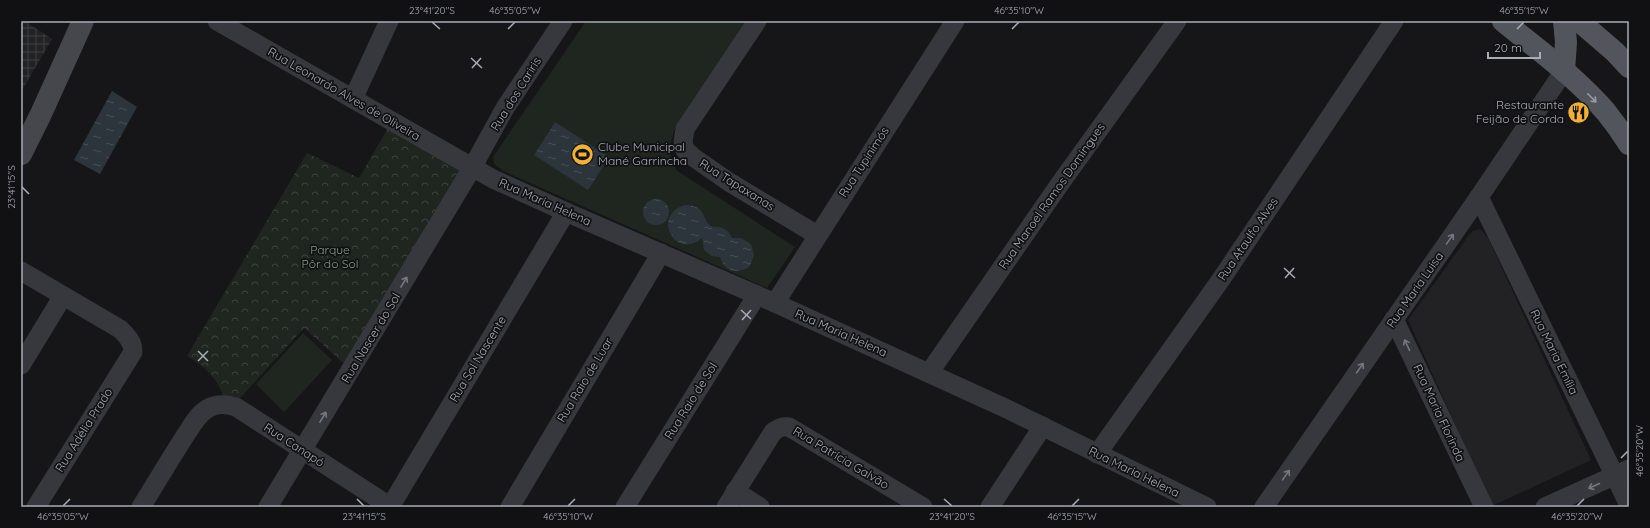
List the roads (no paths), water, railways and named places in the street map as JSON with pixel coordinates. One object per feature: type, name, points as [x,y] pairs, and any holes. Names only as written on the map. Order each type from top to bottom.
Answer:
[{"type":"main road","points":[[21,154],[83,21]]},
{"type":"main road","points":[[1503,21],[1564,71],[1606,112],[1629,144]]},
{"type":"main road","points":[[1564,21],[1566,42],[1564,71]]},
{"type":"main road","points":[[1579,21],[1615,52],[1629,67]]},
{"type":"street","name":"Rua Leonardo Alves de Oliveira","points":[[217,21],[239,26],[353,99],[472,168]]},
{"type":"street","points":[[353,99],[389,21]]},
{"type":"street","name":"Rua dos Cariris","points":[[472,168],[505,108],[563,21]]},
{"type":"street","name":"Rua Tapaxanas","points":[[757,21],[685,129],[683,142],[685,150],[729,182],[817,235]]},
{"type":"street","name":"Rua Tupinimós","points":[[775,303],[955,21]]},
{"type":"street","name":"Rua Manoel Ramos Domingues","points":[[929,373],[1059,185],[1177,21]]},
{"type":"street","name":"Rua Ataulfo Alves","points":[[1097,454],[1222,278],[1394,21]]},
{"type":"street","name":"Rua Maria Luisa","points":[[1264,507],[1479,197],[1564,71]]},
{"type":"street","name":"Rua Maria Helena","points":[[472,168],[566,212],[757,295],[929,373],[1043,426],[1207,507]]},
{"type":"street","name":"Rua Nascer do Sol","points":[[268,507],[472,168]]},
{"type":"street","name":"Rua Maria Emília","points":[[1479,197],[1622,473],[1629,505]]},
{"type":"street","name":"Rua Sol Nascente","points":[[390,507],[566,212]]},
{"type":"street","name":"Rua Raio de Luar","points":[[510,507],[661,253]]},
{"type":"street","points":[[21,270],[63,296],[21,365]]},
{"type":"street","name":"Rua Raio de Sol","points":[[625,507],[757,295]]},
{"type":"street","name":"Rua Adélia Prado","points":[[36,507],[133,352],[133,345],[129,338],[120,329],[63,296]]},
{"type":"street","name":"Rua Maria Florinda","points":[[1394,318],[1484,507]]},
{"type":"street","name":"Rua Canapó","points":[[141,507],[196,419],[206,409],[219,404],[227,404],[236,407],[390,507]]},
{"type":"street","name":"Rua Patrícia Galvão","points":[[726,507],[773,432],[784,426],[789,426],[923,507]]},
{"type":"street","points":[[990,507],[1043,426]]},
{"type":"street","points":[[1545,507],[1622,473]]},
{"type":"street","points":[[735,491],[760,507]]},
{"type":"water","points":[[112,91],[137,107],[100,174],[74,160]]},
{"type":"water","points":[[555,122],[609,157],[588,190],[534,155]]},
{"type":"water","points":[[656,199],[665,203],[669,212],[665,221],[656,225],[647,221],[643,212],[647,203]]},
{"type":"water","points":[[685,205],[692,206],[700,210],[708,224],[712,227],[724,229],[732,238],[741,238],[751,244],[754,255],[750,266],[736,271],[728,269],[720,257],[712,256],[704,250],[702,238],[692,244],[683,244],[676,241],[668,226],[669,218],[675,211]]},
{"type":"place","name":"Restaurante Feijão de Corda","points":[[1579,112]]},
{"type":"place","name":"Clube Municipal Mané Garrincha","points":[[583,154]]},
{"type":"park label","name":"Parque Pôr do Sol","points":[[330,257]]}]
